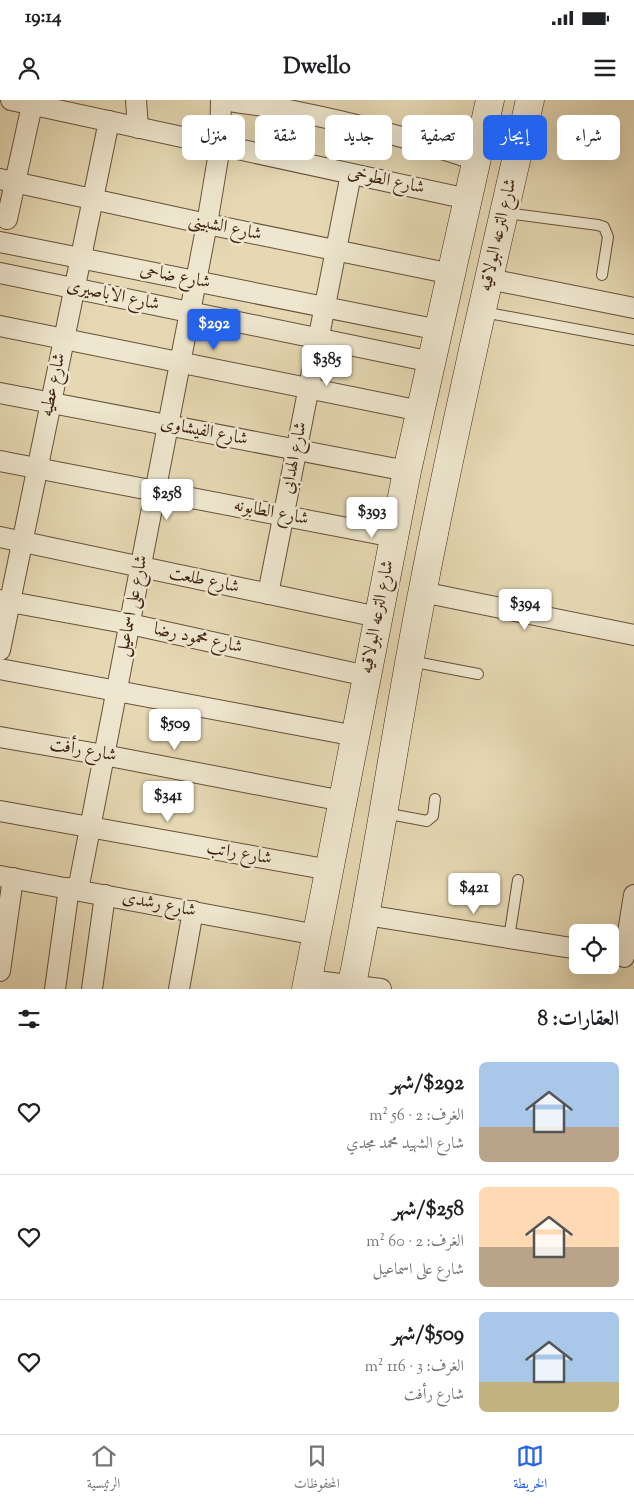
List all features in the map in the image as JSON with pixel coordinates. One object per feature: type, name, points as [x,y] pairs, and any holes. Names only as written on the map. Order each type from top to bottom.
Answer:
[{"type":"street","name":"شارع الطوخى","points":[[11,100],[32,105],[72,107],[109,121],[182,138]]},
{"type":"street","points":[[136,100],[138,128]]},
{"type":"street","points":[[221,100],[292,110],[354,124],[416,140],[476,160]]},
{"type":"street","name":"شارع على اسماعيل","points":[[221,100],[221,115]]},
{"type":"street","name":"شارع الترعه البولاقيه","points":[[307,985],[407,471],[489,100]]},
{"type":"street","name":"شارع الترعه البولاقيه","points":[[352,987],[422,592],[489,279],[530,100]]},
{"type":"street","points":[[7,219],[8,181],[32,105]]},
{"type":"street","name":"شارع عطيه","points":[[0,650],[5,601],[22,542],[109,121]]},
{"type":"street","name":"شارع الطوخى","points":[[245,151],[468,199]]},
{"type":"street","name":"شارع على اسماعيل","points":[[55,989],[74,889],[90,827],[117,691],[218,160]]},
{"type":"street","name":"شارع الهدابى","points":[[268,594],[352,174]]},
{"type":"street","name":"شارع الشبينى","points":[[8,181],[452,274]]},
{"type":"street","name":"شارع ضاحى","points":[[0,242],[439,330]]},
{"type":"street","name":"شارع الاباصيرى","points":[[0,273],[432,362]]},
{"type":"street","points":[[489,279],[634,308]]},
{"type":"street","points":[[0,326],[421,410]]},
{"type":"street","name":"شارع الفيشاوى","points":[[0,393],[407,471]]},
{"type":"street","name":"شارع الطابونه","points":[[0,461],[394,537]]},
{"type":"street","name":"شارع طلعت","points":[[0,537],[378,617]]},
{"type":"street","points":[[422,592],[634,635]]},
{"type":"street","name":"شارع محمود رضا","points":[[5,601],[130,624],[367,676]]},
{"type":"street","points":[[0,670],[356,736]]},
{"type":"street","name":"شارع رأفت","points":[[0,737],[343,801]]},
{"type":"street","name":"شارع راتب","points":[[0,811],[330,870]]},
{"type":"street","points":[[0,971],[7,877]]},
{"type":"street","name":"شارع رشدى","points":[[7,877],[317,935]]},
{"type":"street","points":[[92,989],[105,895]]},
{"type":"street","points":[[623,956],[634,895]]},
{"type":"street","points":[[179,989],[193,912]]},
{"type":"street","points":[[366,915],[569,948]]},
{"type":"street","points":[[307,985],[381,989]]},
{"type":"lane","points":[[504,212],[601,225],[606,230],[608,237],[602,275]]},
{"type":"lane","points":[[482,312],[634,340]]},
{"type":"lane","points":[[409,661],[478,674]]},
{"type":"lane","points":[[383,813],[427,822],[433,816],[435,799]]},
{"type":"lane","points":[[509,938],[518,880]]}]
